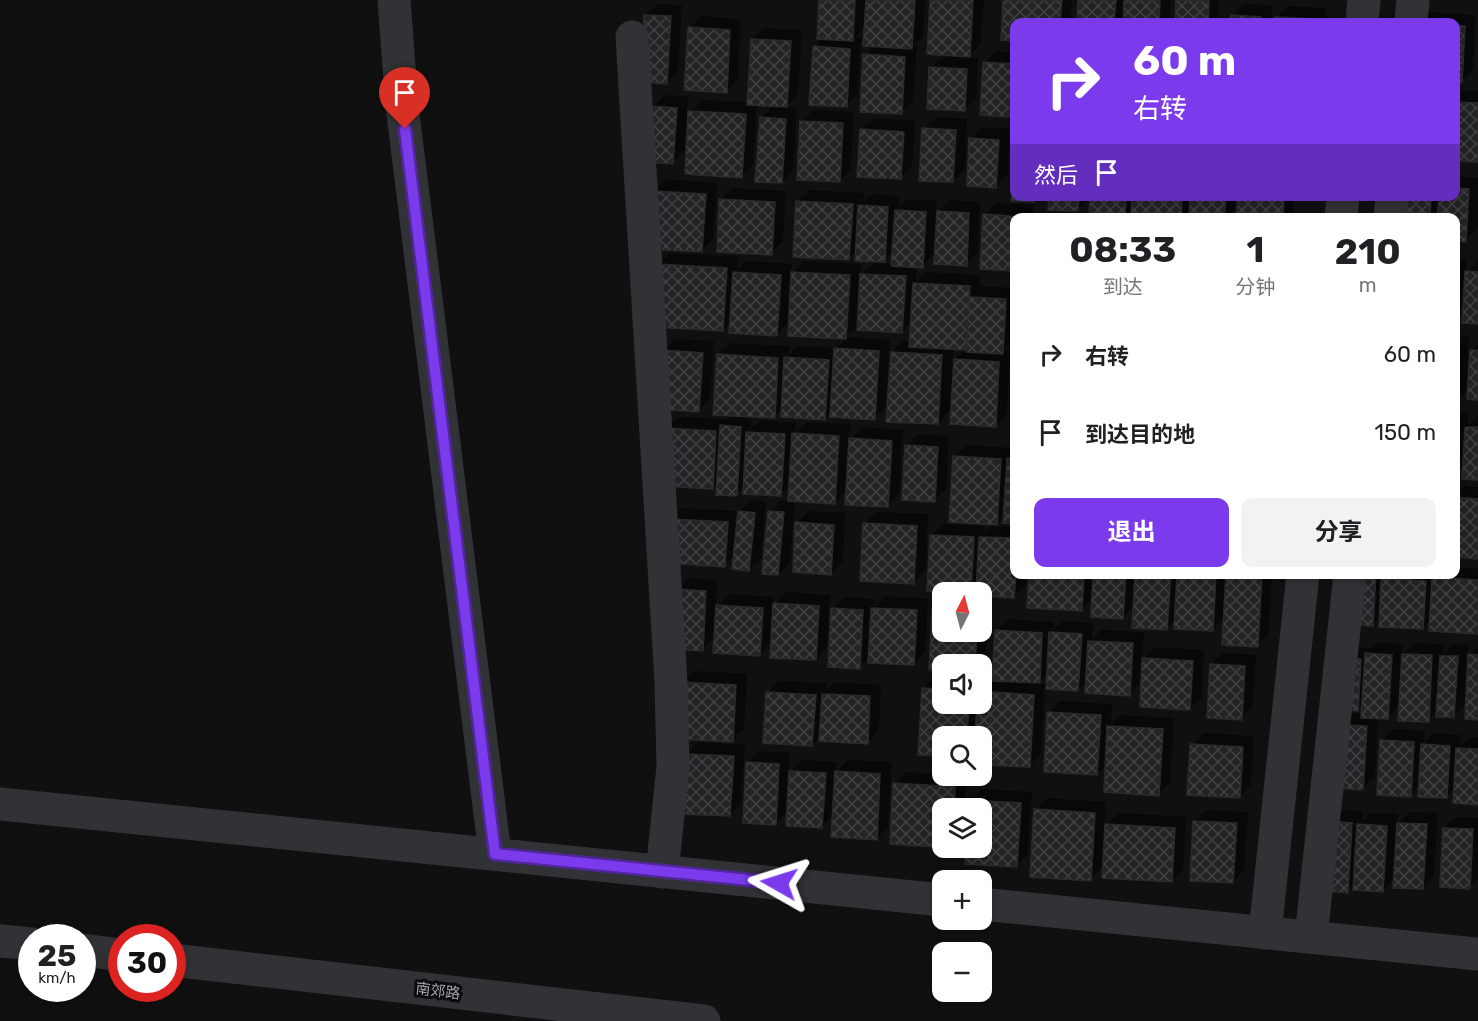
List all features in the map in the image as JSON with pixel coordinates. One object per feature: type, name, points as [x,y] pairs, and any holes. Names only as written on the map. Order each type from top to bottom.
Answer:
[{"type":"street","points":[[394,0],[404,118],[495,854]]},
{"type":"street","points":[[1362,18],[1364,0]]},
{"type":"street","points":[[1411,18],[1413,0]]},
{"type":"street","points":[[632,37],[671,682],[673,767],[662,872]]},
{"type":"street","points":[[1265,933],[1302,579]]},
{"type":"street","points":[[1311,937],[1349,579]]},
{"type":"street","points":[[0,804],[932,899]]},
{"type":"street","points":[[992,905],[1478,954]]},
{"type":"street","points":[[0,941],[18,943]]},
{"type":"street","name":"南郊路","points":[[186,962],[704,1021]]},
{"type":"building","points":[[819,0],[855,0],[853,41],[817,39]]},
{"type":"building","points":[[866,0],[915,0],[912,49],[863,46]]},
{"type":"building","points":[[930,0],[973,0],[970,57],[927,54]]},
{"type":"building","points":[[1003,0],[1062,0],[1060,18],[1010,18],[1010,41],[1001,40]]},
{"type":"building","points":[[1078,0],[1116,0],[1114,18],[1077,18]]},
{"type":"building","points":[[1124,0],[1160,0],[1159,18],[1123,18]]},
{"type":"building","points":[[1176,0],[1209,1],[1208,18],[1175,18]]},
{"type":"building","points":[[644,15],[671,16],[667,84],[640,82]]},
{"type":"building","points":[[1231,15],[1261,17],[1261,18],[1231,18]]},
{"type":"building","points":[[1460,26],[1465,26],[1462,83],[1460,83]]},
{"type":"building","points":[[688,27],[730,30],[727,93],[684,90]]},
{"type":"building","points":[[751,39],[791,41],[787,107],[747,105]]},
{"type":"building","points":[[813,46],[850,49],[847,107],[809,105]]},
{"type":"building","points":[[863,54],[905,57],[902,114],[860,112]]},
{"type":"building","points":[[983,62],[1010,64],[1009,117],[980,115]]},
{"type":"building","points":[[929,67],[967,69],[965,111],[927,109]]},
{"type":"building","points":[[1460,102],[1478,103],[1478,162],[1460,161]]},
{"type":"building","points":[[651,106],[677,108],[673,164],[648,162]]},
{"type":"building","points":[[688,111],[746,114],[742,178],[685,174]]},
{"type":"building","points":[[760,117],[786,119],[782,183],[755,182]]},
{"type":"building","points":[[800,121],[843,123],[840,182],[797,180]]},
{"type":"building","points":[[922,128],[956,130],[953,182],[919,181]]},
{"type":"building","points":[[860,129],[904,132],[901,179],[857,177]]},
{"type":"building","points":[[969,138],[999,140],[996,188],[967,186]]},
{"type":"building","points":[[1460,188],[1469,189],[1466,242],[1460,241],[1460,213],[1437,213],[1439,201],[1460,201]]},
{"type":"building","points":[[653,191],[706,194],[702,252],[649,249]]},
{"type":"building","points":[[719,199],[775,202],[772,255],[717,252]]},
{"type":"building","points":[[796,201],[853,204],[849,260],[793,257]]},
{"type":"building","points":[[1049,201],[1079,201],[1078,211],[1048,210]]},
{"type":"building","points":[[1090,201],[1126,201],[1125,213],[1089,213]]},
{"type":"building","points":[[1132,201],[1182,201],[1181,213],[1131,213]]},
{"type":"building","points":[[1190,201],[1226,201],[1224,213],[1189,213]]},
{"type":"building","points":[[1238,201],[1284,201],[1283,213],[1236,213]]},
{"type":"building","points":[[1400,201],[1431,201],[1430,213],[1398,213]]},
{"type":"building","points":[[858,205],[888,207],[885,262],[855,261]]},
{"type":"building","points":[[895,210],[926,212],[923,268],[891,266]]},
{"type":"building","points":[[937,211],[969,213],[967,266],[934,264]]},
{"type":"building","points":[[983,214],[1010,216],[1010,271],[980,269]]},
{"type":"building","points":[[657,264],[727,268],[723,331],[653,327]]},
{"type":"building","points":[[1465,271],[1478,272],[1478,324],[1462,323]]},
{"type":"building","points":[[733,272],[781,275],[777,336],[729,333]]},
{"type":"building","points":[[791,272],[850,275],[846,339],[788,336]]},
{"type":"building","points":[[860,274],[906,276],[902,333],[857,330]]},
{"type":"building","points":[[913,283],[970,286],[966,350],[909,347]]},
{"type":"building","points":[[969,297],[1006,299],[1003,354],[966,352]]},
{"type":"building","points":[[834,348],[879,351],[875,420],[830,417]]},
{"type":"building","points":[[662,350],[703,353],[699,412],[658,409]]},
{"type":"building","points":[[1470,350],[1478,350],[1478,400],[1467,399]]},
{"type":"building","points":[[891,352],[942,355],[938,424],[886,422]]},
{"type":"building","points":[[717,354],[778,358],[775,418],[713,415]]},
{"type":"building","points":[[784,357],[829,360],[825,420],[781,417]]},
{"type":"building","points":[[954,359],[999,362],[996,427],[950,424]]},
{"type":"building","points":[[720,425],[741,427],[737,496],[716,495]]},
{"type":"building","points":[[1465,427],[1478,427],[1478,480],[1462,479]]},
{"type":"building","points":[[665,428],[716,431],[713,489],[662,486]]},
{"type":"building","points":[[746,432],[785,434],[781,496],[743,494]]},
{"type":"building","points":[[792,433],[839,436],[835,504],[788,501]]},
{"type":"building","points":[[849,438],[892,441],[888,507],[845,505]]},
{"type":"building","points":[[905,445],[938,447],[935,502],[902,500]]},
{"type":"building","points":[[953,456],[1001,459],[997,525],[949,522]]},
{"type":"building","points":[[1007,458],[1010,458],[1010,524],[1003,523]]},
{"type":"building","points":[[1460,497],[1478,499],[1478,559],[1460,557]]},
{"type":"building","points":[[738,511],[755,513],[749,571],[732,569]]},
{"type":"building","points":[[768,511],[784,512],[778,575],[762,574]]},
{"type":"building","points":[[669,519],[728,522],[725,567],[667,563]]},
{"type":"building","points":[[795,522],[834,525],[831,575],[793,572]]},
{"type":"building","points":[[863,523],[917,526],[914,584],[860,581]]},
{"type":"building","points":[[930,535],[974,537],[972,582],[932,582],[932,591],[927,591]]},
{"type":"building","points":[[979,537],[1010,538],[1010,579],[1016,579],[1014,598],[992,597],[992,582],[977,582]]},
{"type":"building","points":[[1029,579],[1084,579],[1082,611],[1027,608]]},
{"type":"building","points":[[1093,579],[1126,579],[1123,619],[1091,617]]},
{"type":"building","points":[[1135,579],[1171,579],[1167,630],[1132,628]]},
{"type":"building","points":[[1177,579],[1216,579],[1213,631],[1174,629]]},
{"type":"building","points":[[1226,579],[1262,579],[1258,647],[1222,645]]},
{"type":"building","points":[[1357,579],[1376,579],[1373,626],[1354,625]]},
{"type":"building","points":[[1381,579],[1426,581],[1423,629],[1379,627]]},
{"type":"building","points":[[1432,579],[1478,580],[1478,634],[1429,631]]},
{"type":"building","points":[[675,589],[706,591],[703,651],[672,649]]},
{"type":"building","points":[[773,603],[819,606],[816,660],[770,658]]},
{"type":"building","points":[[716,605],[763,608],[760,656],[713,653]]},
{"type":"building","points":[[831,608],[863,610],[860,669],[828,667]]},
{"type":"building","points":[[871,608],[917,610],[914,665],[868,663]]},
{"type":"building","points":[[932,610],[932,642],[976,642],[976,654],[932,654],[932,670],[929,670]]},
{"type":"building","points":[[995,630],[1042,633],[1040,683],[992,681]]},
{"type":"building","points":[[1049,632],[1082,634],[1078,691],[1046,689]]},
{"type":"building","points":[[1088,641],[1133,643],[1130,696],[1085,693]]},
{"type":"building","points":[[1365,653],[1392,655],[1388,719],[1361,718]]},
{"type":"building","points":[[1402,654],[1432,655],[1429,722],[1398,721]]},
{"type":"building","points":[[1468,654],[1478,655],[1478,720],[1465,719]]},
{"type":"building","points":[[1440,656],[1458,656],[1454,717],[1436,717]]},
{"type":"building","points":[[1142,658],[1193,661],[1190,710],[1140,707]]},
{"type":"building","points":[[1346,658],[1361,659],[1358,711],[1343,710]]},
{"type":"building","points":[[1210,664],[1245,666],[1242,720],[1207,718]]},
{"type":"building","points":[[681,682],[736,685],[733,742],[678,739]]},
{"type":"building","points":[[922,688],[932,688],[932,714],[968,714],[968,726],[932,726],[932,756],[918,755]]},
{"type":"building","points":[[766,692],[816,695],[812,746],[763,743]]},
{"type":"building","points":[[992,692],[1034,695],[1030,767],[992,765],[992,726],[976,726],[976,714],[992,714]]},
{"type":"building","points":[[822,694],[870,696],[868,744],[819,741]]},
{"type":"building","points":[[1047,712],[1101,715],[1097,775],[1044,772]]},
{"type":"building","points":[[1340,725],[1367,726],[1363,790],[1337,788]]},
{"type":"building","points":[[1107,726],[1163,729],[1159,796],[1104,792]]},
{"type":"building","points":[[1380,740],[1414,742],[1411,797],[1377,795]]},
{"type":"building","points":[[1190,744],[1243,747],[1240,798],[1187,795]]},
{"type":"building","points":[[1421,744],[1450,746],[1447,798],[1418,797]]},
{"type":"building","points":[[1456,748],[1478,749],[1478,805],[1453,803]]},
{"type":"building","points":[[685,754],[734,756],[730,816],[681,814]]},
{"type":"building","points":[[746,762],[779,764],[776,825],[743,823]]},
{"type":"building","points":[[789,771],[826,773],[822,828],[786,826]]},
{"type":"building","points":[[835,771],[880,774],[877,840],[831,837]]},
{"type":"building","points":[[893,783],[955,787],[954,798],[932,798],[932,846],[890,844]]},
{"type":"building","points":[[992,801],[1021,803],[1017,867],[965,864],[965,858],[992,858]]},
{"type":"building","points":[[1034,809],[1095,813],[1091,881],[1030,877]]},
{"type":"building","points":[[1193,821],[1237,823],[1233,883],[1190,881]]},
{"type":"building","points":[[1330,821],[1352,823],[1348,893],[1326,891]]},
{"type":"building","points":[[1397,823],[1427,824],[1423,889],[1393,888]]},
{"type":"building","points":[[1105,824],[1175,828],[1172,882],[1102,878]]},
{"type":"building","points":[[1357,824],[1387,826],[1383,892],[1353,890]]},
{"type":"building","points":[[1443,828],[1473,829],[1470,889],[1440,887]]},
{"type":"route","points":[[405,129],[495,854],[779,883]]}]
